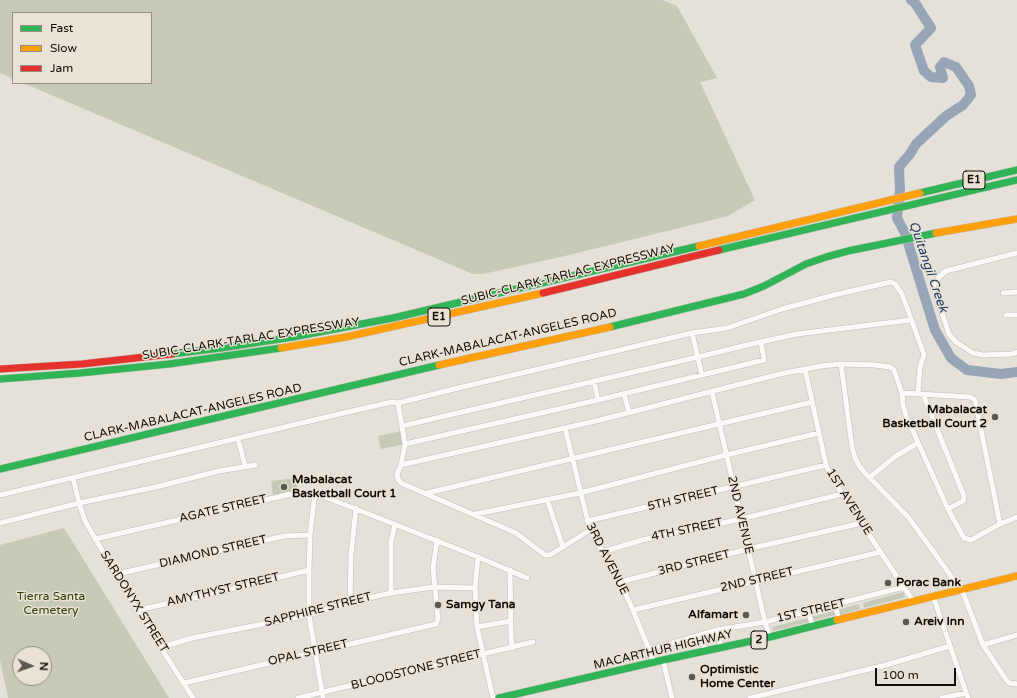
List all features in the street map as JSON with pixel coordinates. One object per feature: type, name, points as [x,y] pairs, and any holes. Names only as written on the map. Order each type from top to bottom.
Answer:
[{"type":"main road","name":"SUBIC-CLARK-TARLAC EXPRESSWAY","points":[[0,369],[82,364],[213,349],[344,328],[496,295],[868,204],[1017,170]]},
{"type":"main road","name":"SUBIC-CLARK-TARLAC EXPRESSWAY","points":[[0,379],[169,364],[295,346],[346,337],[493,305],[1017,180]]},
{"type":"main road","name":"CLARK-MABALACAT-ANGELES ROAD","points":[[0,470],[744,294],[764,286],[806,264],[826,257],[930,234],[1017,219]]},
{"type":"main road","name":"MACARTHUR HIGHWAY","points":[[499,698],[770,637],[1017,576]]},
{"type":"street","points":[[1017,253],[946,271],[939,277],[933,288],[949,334],[956,342],[973,353],[983,355],[1012,354],[1017,352]]},
{"type":"street","points":[[0,495],[238,438],[392,402],[398,403],[692,333],[727,328],[782,309],[891,282],[895,284],[902,294],[924,355],[920,367],[920,394],[964,496],[963,501],[948,509]]},
{"type":"street","points":[[1003,293],[1017,292]]},
{"type":"street","points":[[1006,315],[1017,315]]},
{"type":"street","points":[[402,426],[797,334],[911,320]]},
{"type":"street","points":[[692,333],[702,375]]},
{"type":"street","points":[[405,444],[624,394],[764,360],[761,342]]},
{"type":"street","points":[[841,364],[852,447],[855,458],[860,466],[909,518],[951,576],[959,590],[982,645],[1009,683],[1017,684]]},
{"type":"street","points":[[401,466],[565,428],[805,369],[841,364],[890,367],[894,370],[902,393],[906,418],[948,509],[964,538],[970,540],[1017,517]]},
{"type":"street","name":"1ST AVENUE","points":[[805,369],[826,465],[829,472],[913,601]]},
{"type":"street","points":[[594,381],[598,400]]},
{"type":"street","name":"2ND AVENUE","points":[[712,392],[764,622],[770,637]]},
{"type":"street","points":[[902,393],[970,397],[974,400],[1000,524]]},
{"type":"street","points":[[624,394],[629,412]]},
{"type":"street","points":[[427,493],[812,402]]},
{"type":"street","points":[[398,403],[405,444],[401,466],[397,474],[401,483],[476,514],[516,533],[545,555],[550,555],[590,530]]},
{"type":"street","name":"3RD AVENUE","points":[[565,428],[590,530],[620,582],[654,662]]},
{"type":"street","points":[[476,514],[580,493],[726,455],[819,433]]},
{"type":"street","points":[[238,438],[245,466]]},
{"type":"street","points":[[870,477],[896,456],[918,443]]},
{"type":"street","points":[[0,523],[79,503],[156,487],[219,471],[255,465]]},
{"type":"street","name":"5TH STREET","points":[[587,521],[826,465]]},
{"type":"street","name":"SARDONYX STREET","points":[[74,478],[79,503],[85,522],[137,610],[162,647],[193,698]]},
{"type":"street","points":[[316,493],[310,535],[308,570],[309,614],[322,695]]},
{"type":"street","name":"AGATE STREET","points":[[95,539],[291,494],[316,493],[437,540],[527,578]]},
{"type":"street","name":"4TH STREET","points":[[602,552],[642,540],[741,519],[842,494]]},
{"type":"street","points":[[547,499],[562,547]]},
{"type":"street","points":[[350,602],[351,556],[356,508]]},
{"type":"street","name":"3RD STREET","points":[[620,582],[748,549],[862,522]]},
{"type":"street","points":[[391,592],[391,548],[395,524]]},
{"type":"street","name":"DIAMOND STREET","points":[[117,574],[284,536],[310,535]]},
{"type":"street","points":[[434,587],[433,568],[437,540]]},
{"type":"street","name":"2ND STREET","points":[[633,610],[881,552]]},
{"type":"street","points":[[478,557],[476,588],[477,627],[493,698]]},
{"type":"street","name":"AMYTHYST STREET","points":[[137,610],[194,598],[308,570]]},
{"type":"street","points":[[510,570],[512,648]]},
{"type":"street","name":"SAPPHIRE STREET","points":[[162,647],[192,638],[309,614],[391,592],[434,587],[476,588]]},
{"type":"street","name":"OPAL STREET","points":[[184,683],[433,625],[438,622],[434,587]]},
{"type":"street","name":"1ST STREET","points":[[649,650],[717,630],[764,622],[835,606],[904,588]]},
{"type":"street","points":[[933,596],[967,695],[942,698]]},
{"type":"street","points":[[835,606],[839,620]]},
{"type":"street","points":[[808,612],[813,626]]},
{"type":"street","points":[[477,627],[511,621]]},
{"type":"street","points":[[717,630],[721,648]]},
{"type":"street","points":[[701,635],[704,651]]},
{"type":"street","points":[[982,645],[1017,635]]},
{"type":"street","name":"BLOODSTONE STREET","points":[[298,698],[322,695],[534,642]]},
{"type":"street","points":[[750,698],[886,665],[950,646]]},
{"type":"street","points":[[663,660],[672,698]]},
{"type":"green space","points":[[0,0],[662,0],[677,6],[717,78],[700,82],[755,200],[728,216],[569,255],[483,274],[473,274],[25,84],[152,84],[152,12],[12,12],[12,79],[0,73]]},
{"type":"green space","points":[[401,431],[404,444],[381,449],[378,436]]},
{"type":"green space","name":"Mabalacat Basketball Court 1","points":[[296,478],[298,492],[273,495],[271,481]]},
{"type":"green space","name":"Tierra Santa Cemetery","points":[[64,528],[169,698],[8,698],[0,660],[0,545]]},
{"type":"green space","points":[[904,592],[905,597],[864,608],[863,603]]},
{"type":"green space","points":[[859,604],[860,609],[839,615],[838,610]]},
{"type":"green space","points":[[834,611],[835,615],[813,621],[811,617]]},
{"type":"green space","points":[[808,618],[809,622],[773,631],[772,627]]},
{"type":"waterway","name":"Quitangil Creek","points":[[911,0],[915,3],[931,28],[915,45],[924,71],[931,77],[943,78],[940,67],[944,62],[956,67],[969,86],[971,95],[963,105],[946,116],[916,144],[899,167],[900,190],[897,218],[905,233],[935,330],[951,358],[967,370],[1001,374],[1017,372]]},
{"type":"traffic: fast","points":[[920,193],[1017,170]]},
{"type":"traffic: fast","points":[[719,250],[1017,180]]},
{"type":"traffic: fast","points":[[610,327],[744,294],[764,286],[806,264],[826,257],[936,233]]},
{"type":"traffic: fast","points":[[172,354],[293,337],[393,318],[699,246]]},
{"type":"traffic: fast","points":[[0,379],[169,364],[281,348]]},
{"type":"traffic: fast","points":[[0,469],[439,365]]},
{"type":"traffic: fast","points":[[499,698],[770,637],[837,620]]},
{"type":"traffic: slow","points":[[699,246],[920,193]]},
{"type":"traffic: slow","points":[[936,233],[1017,219]]},
{"type":"traffic: slow","points":[[281,348],[346,337],[543,293]]},
{"type":"traffic: slow","points":[[439,365],[610,327]]},
{"type":"traffic: slow","points":[[837,620],[1017,576]]},
{"type":"traffic: jam","points":[[543,293],[719,250]]},
{"type":"traffic: jam","points":[[0,369],[82,364],[172,354]]},
{"type":"place","name":"Mabalacat Basketball Court 2","points":[[995,417]]},
{"type":"place","name":"Mabalacat Basketball Court 1","points":[[284,487]]},
{"type":"place","name":"Porac Bank","points":[[888,583]]},
{"type":"place","name":"Samgy Tana","points":[[438,605]]},
{"type":"place","name":"Alfamart","points":[[746,615]]},
{"type":"place","name":"Areiv Inn","points":[[906,622]]},
{"type":"place","name":"Optimistic Home Center","points":[[692,677]]}]
